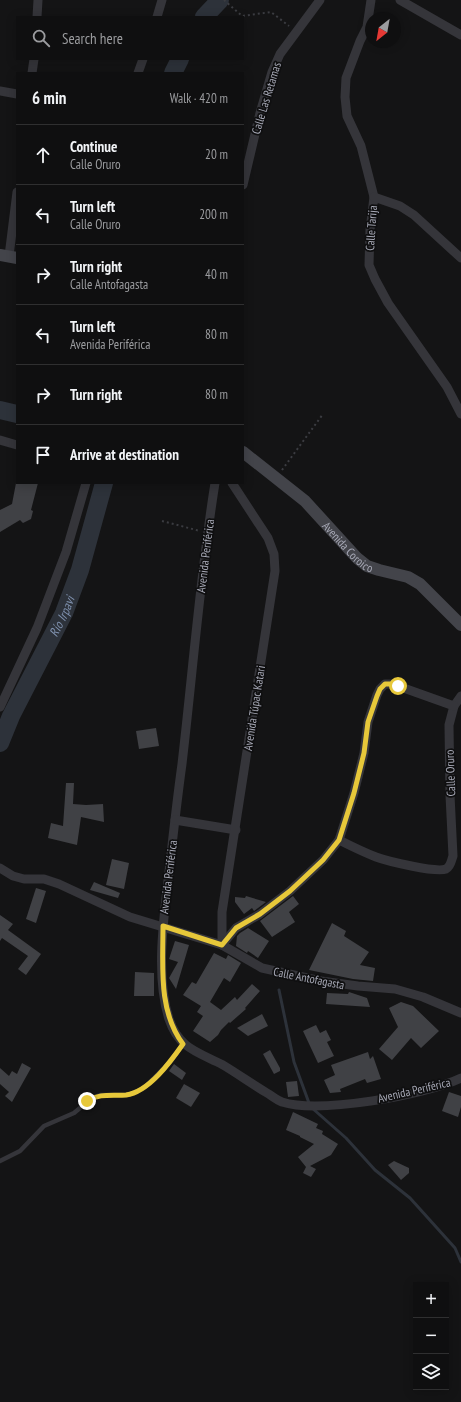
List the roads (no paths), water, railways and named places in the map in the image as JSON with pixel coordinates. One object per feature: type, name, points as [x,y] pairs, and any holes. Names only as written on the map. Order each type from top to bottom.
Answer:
[{"type":"main road","name":"Avenida Coroico","points":[[244,453],[305,501],[357,558],[367,566],[408,577],[420,584],[461,625]]},
{"type":"street","points":[[37,16],[38,0]]},
{"type":"street","points":[[157,16],[162,0]]},
{"type":"street","name":"Calle Las Retamas","points":[[244,181],[272,72],[280,54],[320,0]]},
{"type":"street","name":"Calle Tarija","points":[[371,0],[367,27],[346,78],[345,97],[347,116],[361,146],[374,197],[369,265],[388,304],[447,387],[461,414]]},
{"type":"street","points":[[400,0],[461,35]]},
{"type":"street","points":[[32,72],[34,60]]},
{"type":"street","points":[[138,72],[143,60]]},
{"type":"street","points":[[0,91],[16,94]]},
{"type":"street","points":[[374,197],[400,206],[414,215],[461,258]]},
{"type":"street","points":[[9,257],[16,200]]},
{"type":"street","points":[[0,440],[16,445]]},
{"type":"street","points":[[0,707],[37,628],[66,552],[86,484]]},
{"type":"street","name":"Avenida Periférica","points":[[215,484],[207,533],[163,926],[162,977],[169,1019],[173,1029],[183,1044],[196,1053],[235,1072],[282,1102],[310,1106],[324,1106],[395,1096],[448,1084],[461,1078]]},
{"type":"street","name":"Avenida Túpac Katari","points":[[222,945],[222,912],[236,830],[275,572],[274,554],[268,538],[233,484]]},
{"type":"street","points":[[222,945],[236,928],[260,914],[290,891],[323,860],[339,840],[363,759],[368,722],[380,689],[385,684],[390,684],[454,706]]},
{"type":"street","name":"Calle Oruro","points":[[339,840],[377,857],[398,862],[436,869],[445,869],[450,865],[453,856],[449,725],[454,706],[461,696]]},
{"type":"street","points":[[175,820],[236,830]]},
{"type":"street","name":"Calle Antofagasta","points":[[0,868],[13,876],[24,879],[44,879],[59,884],[130,917],[222,945],[262,968],[321,981],[395,990],[423,997],[461,1013]]},
{"type":"lane","points":[[0,1161],[20,1151],[44,1126],[74,1113],[92,1098],[101,1095],[128,1095],[144,1088],[168,1064],[183,1044]]},
{"type":"waterway","name":"Río Irpavi","points":[[205,16],[220,0]]},
{"type":"waterway","name":"Río Irpavi","points":[[174,72],[180,60]]},
{"type":"waterway","points":[[0,410],[16,414]]},
{"type":"waterway","name":"Río Irpavi","points":[[0,743],[11,716],[64,613],[80,570],[104,484]]},
{"type":"waterway","points":[[279,990],[294,1062],[309,1103]]},
{"type":"waterway","points":[[312,1108],[346,1138],[375,1170],[410,1198],[455,1248],[461,1262]]}]
